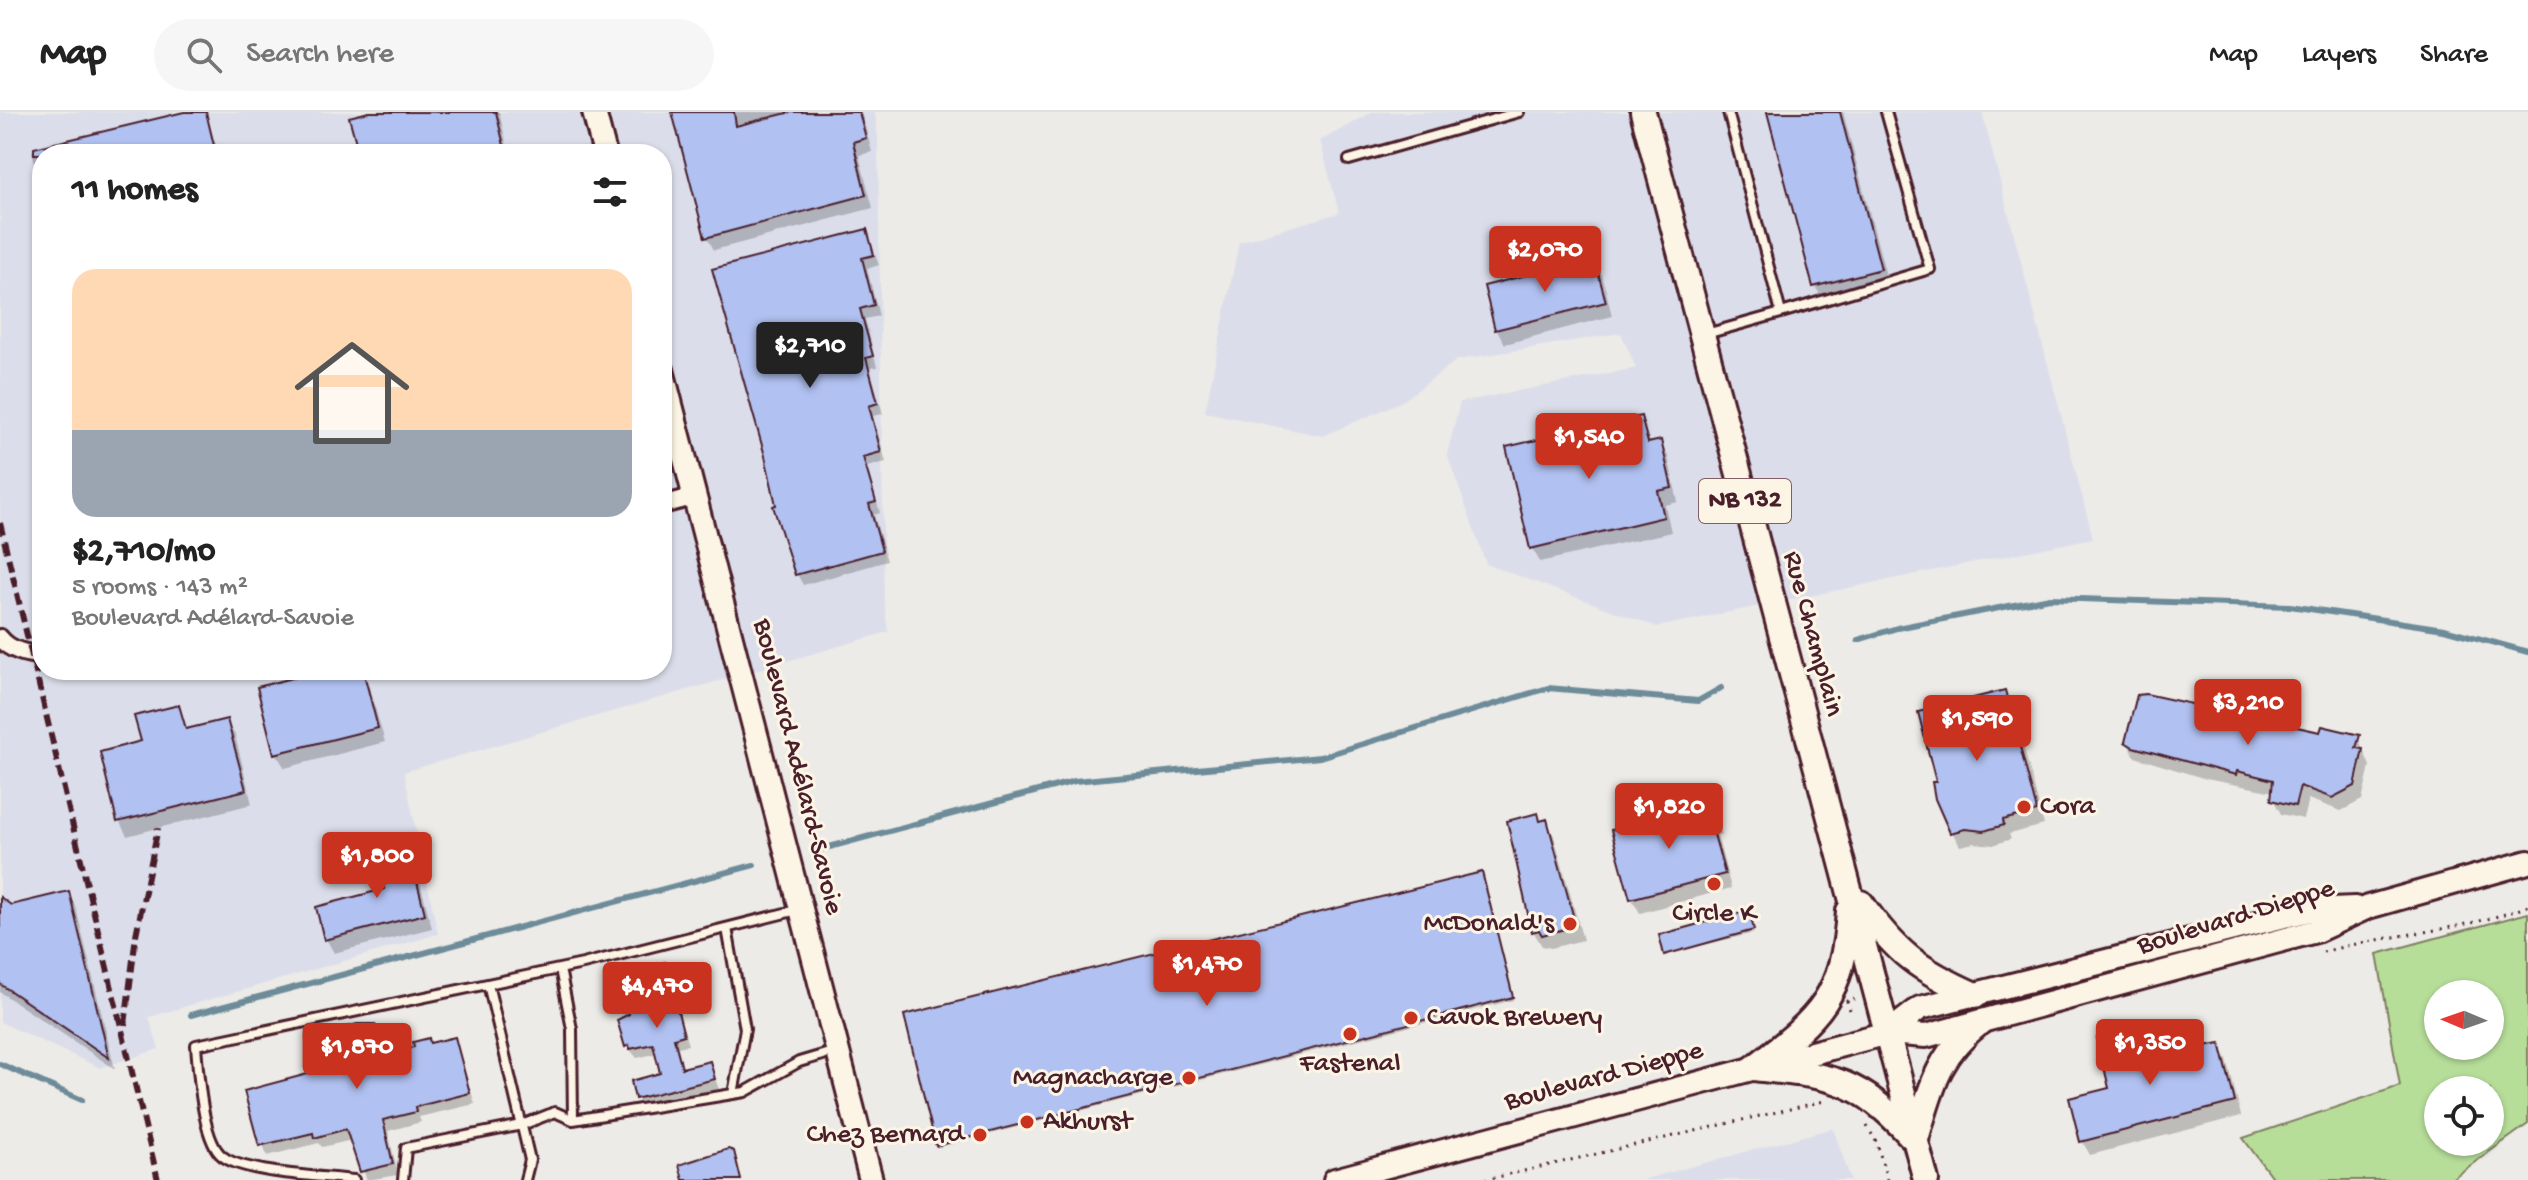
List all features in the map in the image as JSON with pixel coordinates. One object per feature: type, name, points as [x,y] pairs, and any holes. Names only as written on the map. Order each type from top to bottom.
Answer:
[{"type":"main road","points":[[594,112],[602,144]]},
{"type":"main road","name":"Rue Champlain","points":[[1643,112],[1888,1033]]},
{"type":"main road","name":"Boulevard Adélard-Savoie","points":[[672,407],[871,1180]]},
{"type":"main road","name":"Boulevard Dieppe","points":[[1335,1180],[1888,1033],[1926,1036],[1980,1022],[2316,931],[2368,907],[2528,862]]},
{"type":"main road","points":[[1851,888],[1883,935],[1905,958],[1932,976],[1975,995]]},
{"type":"main road","points":[[1754,1068],[1804,1029],[1832,993],[1845,954],[1851,888]]},
{"type":"main road","name":"Boulevard Dieppe","points":[[1888,1033],[1920,1008],[2309,910],[2368,907]]},
{"type":"main road","points":[[1754,1068],[1817,1075],[1856,1087],[1875,1099],[1916,1141],[1942,1063],[1952,1046],[1980,1022]]},
{"type":"main road","name":"NB 132","points":[[1888,1033],[1926,1180]]},
{"type":"street","points":[[672,502],[696,496]]},
{"type":"street","points":[[0,638],[5,644],[32,655]]},
{"type":"lane","points":[[1349,160],[1519,112]]},
{"type":"lane","points":[[1728,112],[1781,313]]},
{"type":"lane","points":[[1702,336],[1930,269],[1886,112]]},
{"type":"lane","points":[[354,1180],[238,1165],[219,1154],[207,1123],[196,1045],[560,969],[802,909]]},
{"type":"lane","points":[[727,928],[745,1029],[733,1094]]},
{"type":"lane","points":[[560,969],[572,1029],[573,1120]]},
{"type":"lane","points":[[488,984],[530,1160],[525,1180]]},
{"type":"lane","points":[[403,1180],[406,1148],[522,1125],[555,1112],[573,1120],[733,1094],[773,1079],[799,1062],[838,1051]]},
{"type":"path","points":[[2313,954],[2373,938],[2440,932],[2528,906]]},
{"type":"path","points":[[1485,1180],[1814,1101],[1829,1101]]},
{"type":"path","points":[[1861,1119],[1877,1143],[1887,1180]]},
{"type":"shaded area","points":[[0,112],[875,112],[878,138],[884,602],[888,632],[404,772],[438,934],[149,1017],[159,1049],[100,1068],[0,1022]]},
{"type":"shaded area","points":[[1372,112],[1982,112],[2093,538],[1657,627],[1486,564],[1447,454],[1460,402],[1636,368],[1621,333],[1457,360],[1403,401],[1323,436],[1205,412],[1239,242],[1339,213],[1320,141]]},
{"type":"shaded area","points":[[1833,1128],[1851,1180],[1642,1180]]},
{"type":"green space","points":[[2528,913],[2528,1124],[2504,1141],[2504,1076],[2424,1076],[2424,1156],[2483,1156],[2450,1180],[2274,1180],[2243,1138],[2400,1086],[2377,954]]},
{"type":"building","points":[[184,112],[206,112],[214,144],[51,144]]},
{"type":"building","points":[[369,112],[496,112],[504,144],[356,144],[349,117]]},
{"type":"building","points":[[672,112],[734,112],[736,126],[791,112],[859,112],[866,138],[853,142],[866,195],[705,238]]},
{"type":"building","points":[[1767,112],[1840,112],[1881,269],[1813,287]]},
{"type":"building","points":[[867,229],[874,255],[862,258],[874,305],[860,309],[873,356],[866,358],[878,403],[869,406],[881,452],[863,457],[876,502],[869,504],[882,551],[795,575],[773,506],[776,505],[765,456],[712,269]]},
{"type":"building","points":[[1594,258],[1606,302],[1495,330],[1484,286]]},
{"type":"building","points":[[1641,416],[1648,443],[1661,440],[1672,488],[1658,491],[1664,517],[1530,549],[1506,447]]},
{"type":"building","points":[[285,680],[366,680],[378,728],[274,754],[257,687]]},
{"type":"building","points":[[2005,690],[2037,811],[2003,820],[2004,825],[1984,831],[1965,829],[1950,833],[1935,799],[1932,782],[1936,782],[1918,712]]},
{"type":"building","points":[[2146,694],[2320,732],[2322,726],[2360,735],[2356,748],[2363,749],[2355,786],[2332,798],[2300,786],[2295,806],[2271,800],[2273,780],[2237,771],[2236,775],[2133,747],[2125,742],[2137,695]]},
{"type":"building","points":[[179,705],[186,729],[227,719],[246,790],[117,822],[100,752],[141,741],[134,716]]},
{"type":"building","points":[[1711,803],[1715,819],[1710,820],[1725,874],[1630,899],[1611,830]]},
{"type":"building","points":[[1538,813],[1540,821],[1547,819],[1576,926],[1542,935],[1539,930],[1532,932],[1507,821]]},
{"type":"building","points":[[408,846],[425,914],[324,940],[316,907],[384,889],[375,855]]},
{"type":"building","points":[[1482,872],[1513,997],[936,1146],[904,1015]]},
{"type":"building","points":[[69,891],[109,1058],[0,984],[0,897],[11,905]]},
{"type":"building","points":[[1749,910],[1754,930],[1664,955],[1659,935]]},
{"type":"building","points":[[665,962],[684,1035],[674,1038],[682,1068],[710,1061],[715,1079],[635,1099],[631,1081],[660,1073],[653,1044],[630,1049],[629,1045],[625,1047],[617,1020],[629,1014],[618,974]]},
{"type":"building","points":[[357,1024],[375,1024],[383,1055],[414,1047],[413,1042],[429,1038],[430,1043],[455,1037],[470,1093],[415,1107],[416,1112],[383,1120],[393,1164],[360,1172],[346,1129],[314,1138],[313,1133],[259,1146],[244,1091],[315,1072],[306,1038]]},
{"type":"building","points":[[2136,1028],[2144,1058],[2220,1043],[2235,1102],[2080,1142],[2069,1098],[2109,1088],[2097,1038]]},
{"type":"building","points":[[728,1149],[734,1151],[741,1180],[683,1180],[679,1165]]},
{"type":"waterway","points":[[1858,640],[1897,628],[2050,598],[2290,606],[2444,629],[2528,652]]},
{"type":"waterway","points":[[822,849],[1075,781],[1320,757],[1548,688],[1698,701],[1721,688]]},
{"type":"waterway","points":[[191,1015],[754,865]]},
{"type":"waterway","points":[[0,1064],[82,1100]]},
{"type":"railway","points":[[0,523],[32,656]]},
{"type":"railway","points":[[38,680],[158,1180]]},
{"type":"railway","points":[[125,1025],[136,935],[158,828]]},
{"type":"place","name":"Cora","points":[[2024,807]]},
{"type":"place","name":"Circle K","points":[[1714,884]]},
{"type":"place","name":"McDonald's","points":[[1570,924]]},
{"type":"place","name":"Cavok Brewery","points":[[1411,1018]]},
{"type":"place","name":"Fastenal","points":[[1350,1034]]},
{"type":"place","name":"Magnacharge","points":[[1189,1078]]},
{"type":"place","name":"Akhurst","points":[[1027,1122]]},
{"type":"place","name":"Chez Bernard","points":[[980,1135]]}]
